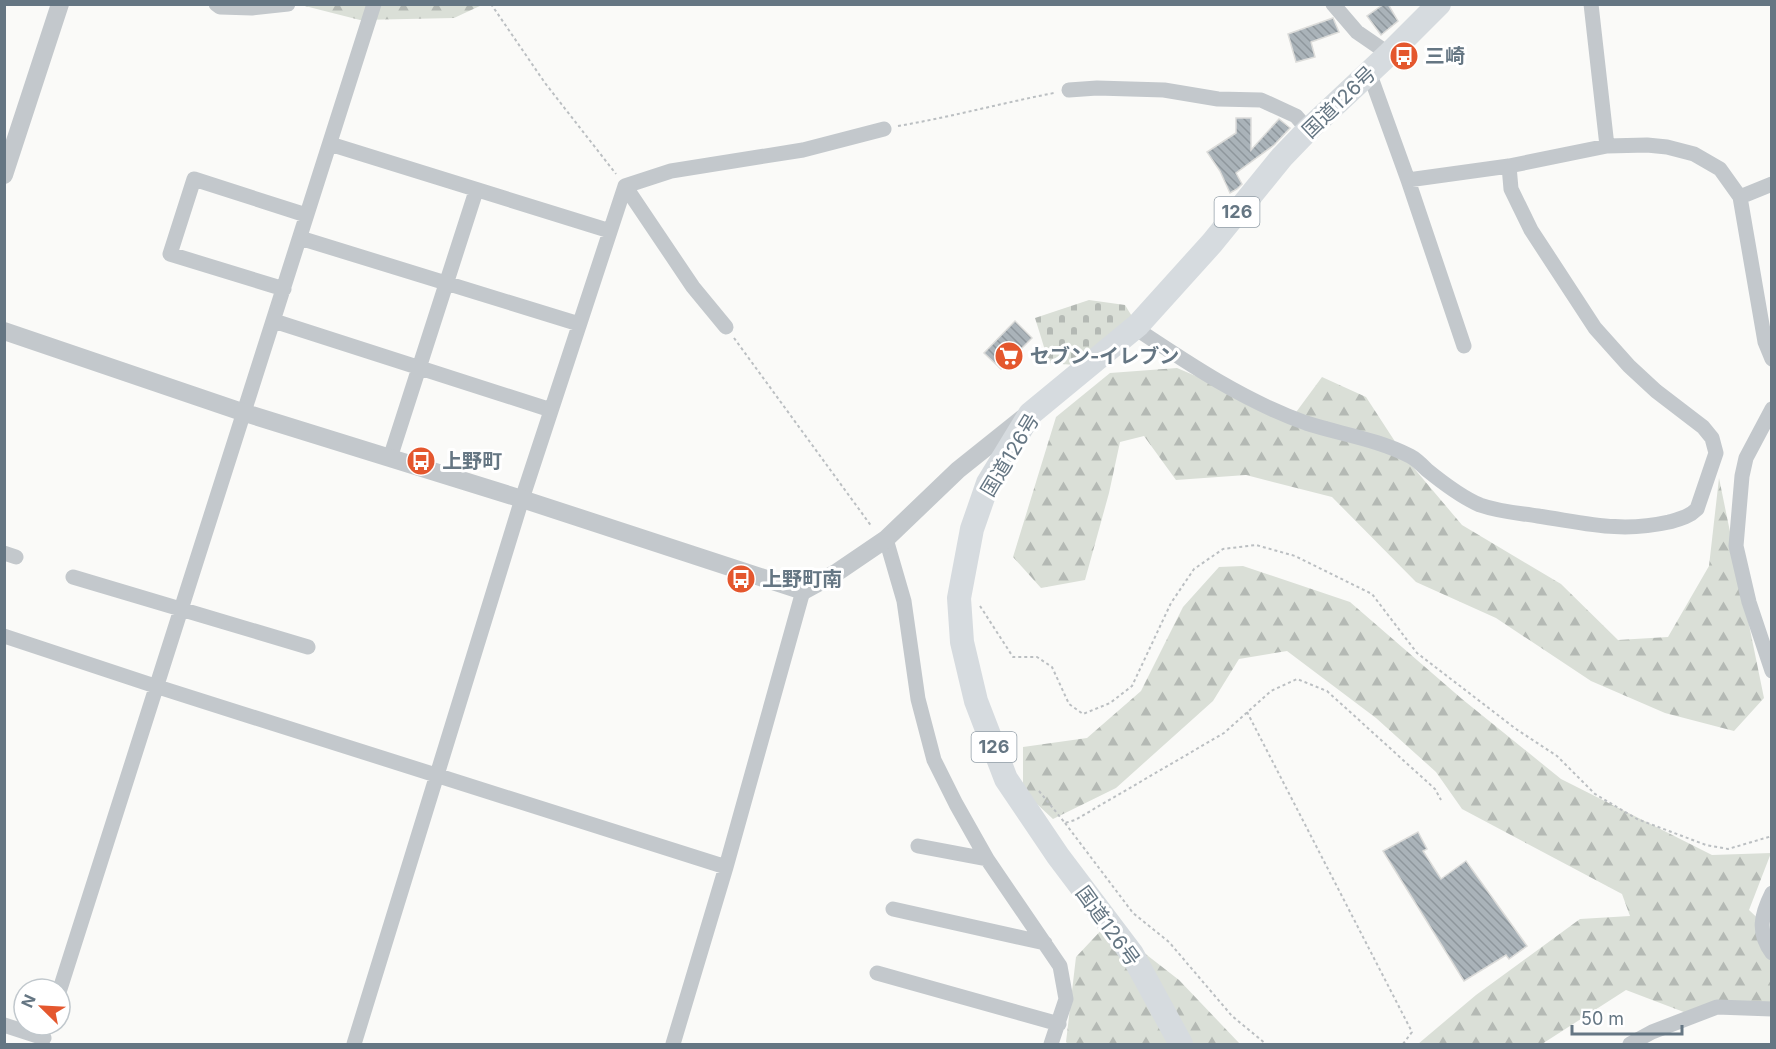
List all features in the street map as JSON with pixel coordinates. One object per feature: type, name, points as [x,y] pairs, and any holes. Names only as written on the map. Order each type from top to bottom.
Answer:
[{"type":"highway","name":"国道126号","points":[[1181,1044],[1132,954],[1058,856],[1006,779],[976,701],[962,642],[959,598],[972,529],[988,483],[1030,414],[1135,328],[1212,243],[1282,157],[1437,5]]},
{"type":"street","points":[[4,175],[60,4]]},
{"type":"street","points":[[216,4],[220,7],[252,8],[288,4]]},
{"type":"street","points":[[64,977],[374,4]]},
{"type":"street","points":[[1333,4],[1357,32],[1389,54]]},
{"type":"street","points":[[1591,4],[1607,146]]},
{"type":"street","points":[[1369,72],[1464,346]]},
{"type":"street","points":[[1069,90],[1097,88],[1164,90],[1218,99],[1262,100],[1296,116],[1308,130]]},
{"type":"street","points":[[626,186],[671,171],[803,150],[884,129]]},
{"type":"street","points":[[330,144],[610,231]]},
{"type":"street","points":[[1408,180],[1509,166],[1607,146],[1668,147],[1694,154],[1720,169],[1740,197],[1765,342],[1772,359]]},
{"type":"street","points":[[1135,328],[1196,368],[1277,411],[1306,423],[1412,456],[1455,491],[1479,504],[1511,513],[1598,527],[1647,527],[1693,514],[1697,509],[1716,453],[1712,438],[1703,427],[1656,391],[1629,366],[1594,328],[1531,230],[1511,189],[1509,166]]},
{"type":"street","points":[[284,289],[170,254],[194,179],[306,215]]},
{"type":"street","points":[[1740,197],[1772,184]]},
{"type":"street","points":[[354,1044],[522,499],[626,186]]},
{"type":"street","points":[[626,186],[693,287],[726,327]]},
{"type":"street","points":[[390,458],[476,191]]},
{"type":"street","points":[[300,238],[579,324]]},
{"type":"street","points":[[274,321],[551,410]]},
{"type":"street","points":[[4,331],[244,413],[522,499],[803,591]]},
{"type":"street","points":[[1772,409],[1746,458],[1742,476],[1736,546],[1749,602],[1772,671]]},
{"type":"street","points":[[673,1044],[726,867],[803,591],[836,573],[886,539],[958,470],[1030,414]]},
{"type":"street","points":[[886,539],[904,601],[918,699],[934,760],[987,859],[1060,966],[1066,999],[1051,1044]]},
{"type":"street","points":[[73,577],[308,647]]},
{"type":"street","points":[[4,636],[726,867]]},
{"type":"street","points":[[918,846],[987,859]]},
{"type":"street","points":[[1772,893],[1763,911],[1761,924],[1765,943],[1772,953]]},
{"type":"street","points":[[893,909],[1045,943]]},
{"type":"street","points":[[877,973],[1059,1024]]},
{"type":"street","points":[[1630,1044],[1652,1032],[1717,1007],[1772,1009]]},
{"type":"path","points":[[491,4],[545,83],[626,186]]},
{"type":"path","points":[[884,129],[1069,90]]},
{"type":"path","points":[[726,327],[870,525],[886,539]]},
{"type":"path","points":[[959,598],[975,599],[1013,657],[1037,657],[1052,667],[1069,704],[1083,714],[1110,703],[1132,686],[1171,603],[1194,569],[1223,549],[1256,545],[1295,556],[1372,594],[1417,653],[1516,729],[1557,756],[1595,794],[1637,819],[1706,845],[1728,849],[1772,836]]},
{"type":"path","points":[[1065,823],[1075,820],[1224,733],[1271,691],[1297,679],[1327,691],[1435,789],[1441,800]]},
{"type":"path","points":[[1247,712],[1412,1032],[1403,1044]]},
{"type":"path","points":[[1036,787],[1132,913],[1169,942],[1232,1016],[1266,1044]]},
{"type":"green space","points":[[301,5],[482,5],[454,18],[360,20]]},
{"type":"green space","points":[[1089,300],[1125,305],[1133,318],[1075,365],[1049,363],[1035,318]]},
{"type":"green space","points":[[1177,368],[1259,403],[1294,415],[1322,377],[1366,397],[1407,460],[1462,525],[1561,584],[1618,640],[1668,637],[1709,566],[1719,478],[1764,698],[1734,731],[1665,713],[1591,681],[1496,618],[1416,582],[1332,497],[1246,475],[1176,480],[1144,436],[1120,442],[1109,493],[1085,580],[1041,588],[1013,557],[1056,417],[1110,373]]},
{"type":"green space","points":[[1243,566],[1350,602],[1462,699],[1561,779],[1712,855],[1771,853],[1749,910],[1771,931],[1771,1006],[1689,1014],[1626,990],[1542,1044],[1418,1044],[1476,995],[1580,919],[1630,916],[1622,894],[1462,809],[1436,772],[1376,718],[1287,651],[1239,659],[1213,701],[1116,788],[1053,819],[1023,791],[1023,747],[1087,738],[1141,691],[1183,607],[1219,567]]},
{"type":"green space","points":[[1107,924],[1179,980],[1240,1044],[1068,1044],[1066,1042],[1076,957]]},
{"type":"building","points":[[1384,4],[1388,4],[1398,21],[1381,35],[1367,16]]},
{"type":"building","points":[[1333,18],[1339,32],[1311,42],[1315,57],[1296,62],[1288,34]]},
{"type":"building","points":[[1236,118],[1251,118],[1251,150],[1279,119],[1290,128],[1274,145],[1236,173],[1242,184],[1230,193],[1220,171],[1207,152],[1236,133]]},
{"type":"building","points":[[1015,321],[1032,338],[1001,369],[984,353]]},
{"type":"building","points":[[1418,832],[1427,849],[1423,851],[1441,879],[1466,861],[1527,946],[1509,959],[1506,955],[1464,981],[1383,851]]},
{"type":"place","name":"三崎","points":[[1404,56]]},
{"type":"place","name":"セブン-イレブン","points":[[1009,356]]},
{"type":"place","name":"上野町","points":[[421,461]]},
{"type":"place","name":"上野町南","points":[[741,579]]}]
